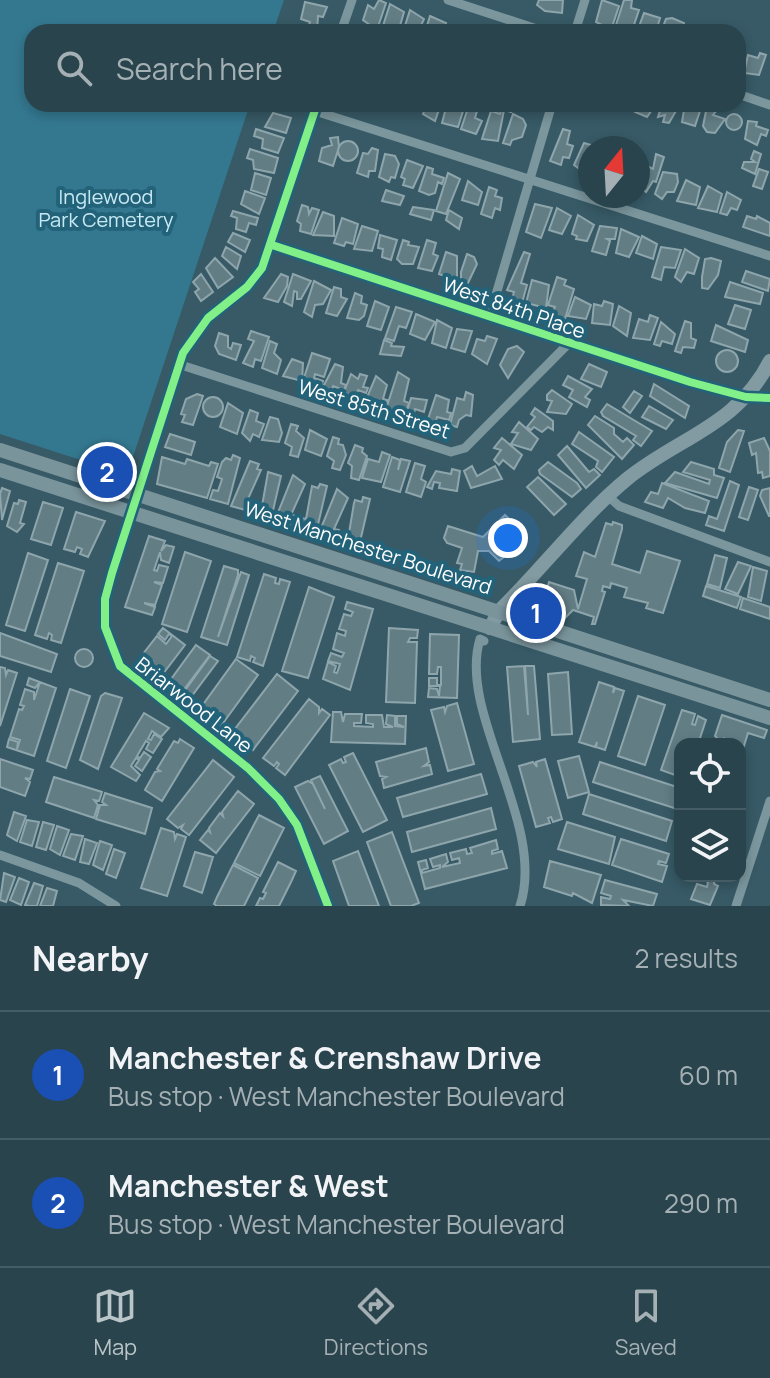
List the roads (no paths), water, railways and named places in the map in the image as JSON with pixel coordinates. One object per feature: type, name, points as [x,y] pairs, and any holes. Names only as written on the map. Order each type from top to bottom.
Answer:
[{"type":"main road","points":[[486,633],[499,611],[609,497],[645,466],[727,416],[746,397],[770,361]]},
{"type":"main road","name":"West Manchester Boulevard","points":[[0,450],[770,700]]},
{"type":"main road","name":"West Manchester Boulevard","points":[[0,470],[130,511],[486,633],[770,718]]},
{"type":"street","points":[[344,24],[352,0]]},
{"type":"street","points":[[448,0],[522,24]]},
{"type":"street","points":[[578,24],[585,0]]},
{"type":"street","points":[[746,97],[770,105]]},
{"type":"street","name":"Briarwood Lane","points":[[314,112],[262,268],[247,287],[195,332],[178,364],[105,599],[105,627],[120,666],[248,768],[279,799],[297,825],[328,906]]},
{"type":"street","points":[[331,112],[770,256]]},
{"type":"street","points":[[490,315],[550,112]]},
{"type":"street","name":"West 84th Place","points":[[272,245],[490,315],[568,344],[746,397],[770,398]]},
{"type":"street","name":"West 85th Street","points":[[178,364],[451,452],[465,448],[568,344]]},
{"type":"street","points":[[609,497],[619,506],[770,562]]},
{"type":"street","points":[[486,633],[479,651],[478,689],[527,864],[520,906]]},
{"type":"street","points":[[736,906],[770,801]]},
{"type":"street","points":[[0,855],[79,883],[116,906]]},
{"type":"place","name":"Manchester & West","points":[[107,472]]},
{"type":"place","name":"Manchester & Crenshaw Drive","points":[[536,613]]},
{"type":"park label","name":"Inglewood Park Cemetery","points":[[106,208]]}]
